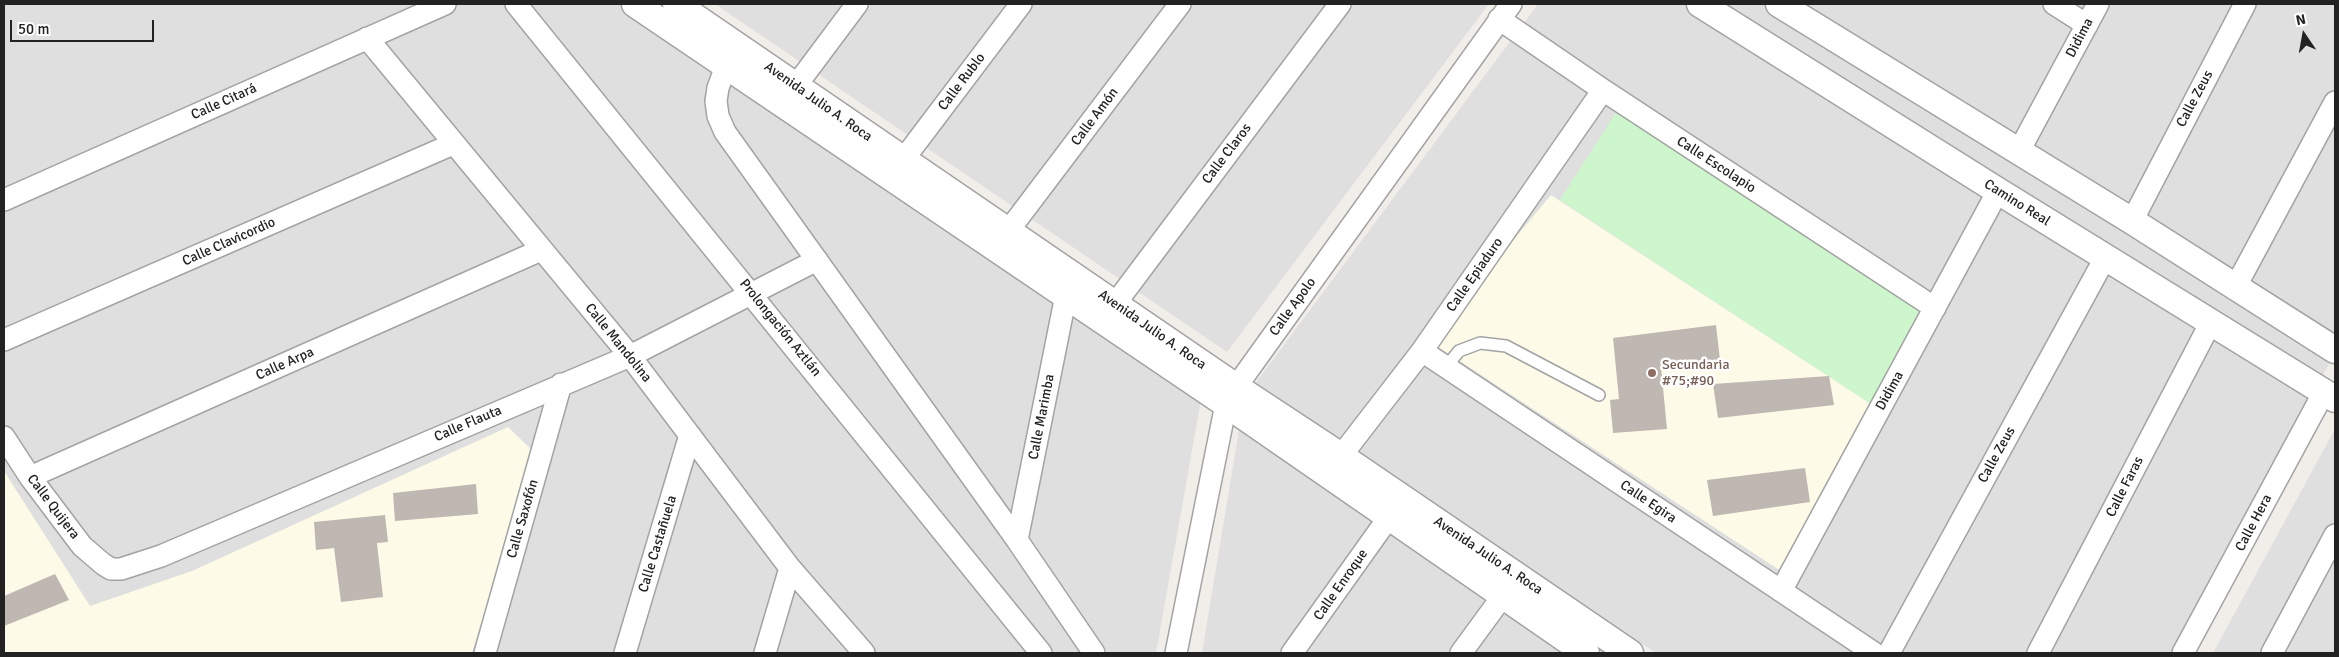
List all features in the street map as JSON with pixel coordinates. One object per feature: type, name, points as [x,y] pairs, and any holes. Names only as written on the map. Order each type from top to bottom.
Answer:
[{"type":"street","name":"Calle Citará","points":[[4,200],[445,4]]},
{"type":"street","name":"Prolongación Aztlán","points":[[516,4],[1042,653]]},
{"type":"street","name":"Avenida Julio A. Roca","points":[[634,4],[1066,295],[1231,396],[1341,456],[1630,653]]},
{"type":"street","points":[[796,87],[857,4]]},
{"type":"street","name":"Calle Rublo","points":[[903,160],[1021,4]]},
{"type":"street","name":"Calle Amón","points":[[1009,230],[1180,4]]},
{"type":"street","name":"Calle Claros","points":[[1114,304],[1340,4]]},
{"type":"street","name":"Camino Real","points":[[1700,4],[2105,258],[2330,396]]},
{"type":"street","points":[[1779,4],[2132,221],[2335,350]]},
{"type":"street","points":[[2054,4],[2086,25]]},
{"type":"street","name":"Didima","points":[[2019,151],[2098,4]]},
{"type":"street","name":"Calle Zeus","points":[[2132,221],[2245,4]]},
{"type":"street","name":"Avenida Julio A. Roca","points":[[685,6],[796,87],[1009,230],[1114,304],[1389,517],[1502,597],[1586,653]]},
{"type":"street","name":"Calle Escolapio","points":[[1505,12],[1604,90],[1935,308]]},
{"type":"street","name":"Calle Apolo","points":[[1176,653],[1231,396],[1505,12]]},
{"type":"street","name":"Calle Mandolina","points":[[367,38],[630,356],[790,568],[864,653]]},
{"type":"street","points":[[726,66],[718,88],[716,101],[724,132],[1017,540],[1094,653]]},
{"type":"street","name":"Calle Epiaduro","points":[[1341,456],[1422,351],[1604,90]]},
{"type":"street","points":[[2236,286],[2335,102]]},
{"type":"street","name":"Calle Clavicordio","points":[[4,340],[453,144]]},
{"type":"street","name":"Didima","points":[[1781,591],[1998,191]]},
{"type":"street","name":"Calle Arpa","points":[[30,478],[541,250]]},
{"type":"street","name":"Calle Zeus","points":[[1889,653],[2105,258]]},
{"type":"street","name":"Calle Flauta","points":[[111,569],[121,569],[154,559],[630,356],[753,295],[816,260]]},
{"type":"street","name":"Calle Marimba","points":[[1017,540],[1066,295]]},
{"type":"street","name":"Calle Faras","points":[[2038,653],[2211,322]]},
{"type":"street","name":"Calle Egira","points":[[1422,351],[1874,653]]},
{"type":"street","name":"Calle Saxofón","points":[[485,653],[561,384]]},
{"type":"street","name":"Calle Hera","points":[[2184,653],[2330,396]]},
{"type":"street","name":"Calle Castañuela","points":[[625,653],[690,435]]},
{"type":"street","name":"Calle Quijera","points":[[4,437],[30,478],[82,546],[92,556],[111,569]]},
{"type":"street","name":"Calle Enroque","points":[[1292,653],[1389,517]]},
{"type":"street","points":[[2272,653],[2335,535]]},
{"type":"street","points":[[764,653],[790,568]]},
{"type":"street","points":[[1461,653],[1502,597]]},
{"type":"lane","points":[[1446,367],[1460,351],[1480,343],[1506,346],[1599,394]]},
{"type":"shaded area","points":[[4,4],[624,4],[1201,400],[1156,653],[4,653]]},
{"type":"shaded area","points":[[715,4],[1489,4],[1227,352]]},
{"type":"shaded area","points":[[1538,4],[2335,4],[2335,353],[2171,653],[1656,653],[1254,385]]},
{"type":"shaded area","name":"Secundaria #75;#90","points":[[1551,195],[1874,406],[1781,571],[1429,341]]},
{"type":"shaded area","points":[[508,427],[536,454],[472,653],[4,653],[4,471],[90,606],[192,571]]},
{"type":"shaded area","points":[[2335,429],[2335,653],[2213,653]]},
{"type":"shaded area","points":[[1239,430],[1562,653],[1202,653]]},
{"type":"green space","points":[[1617,111],[1924,314],[1874,406],[1560,200]]},
{"type":"building","points":[[1716,325],[1720,360],[1661,367],[1667,429],[1613,433],[1610,400],[1619,399],[1613,338]]},
{"type":"building","points":[[1829,376],[1834,405],[1718,418],[1713,384]]},
{"type":"building","points":[[1805,468],[1810,502],[1713,516],[1707,480]]},
{"type":"building","points":[[476,484],[478,514],[395,521],[393,493]]},
{"type":"building","points":[[385,515],[388,542],[377,543],[383,597],[341,602],[334,548],[316,550],[314,522]]},
{"type":"building","points":[[55,574],[69,600],[4,626],[4,596]]},
{"type":"place","name":"Secundaria #75;#90","points":[[1652,373]]}]
